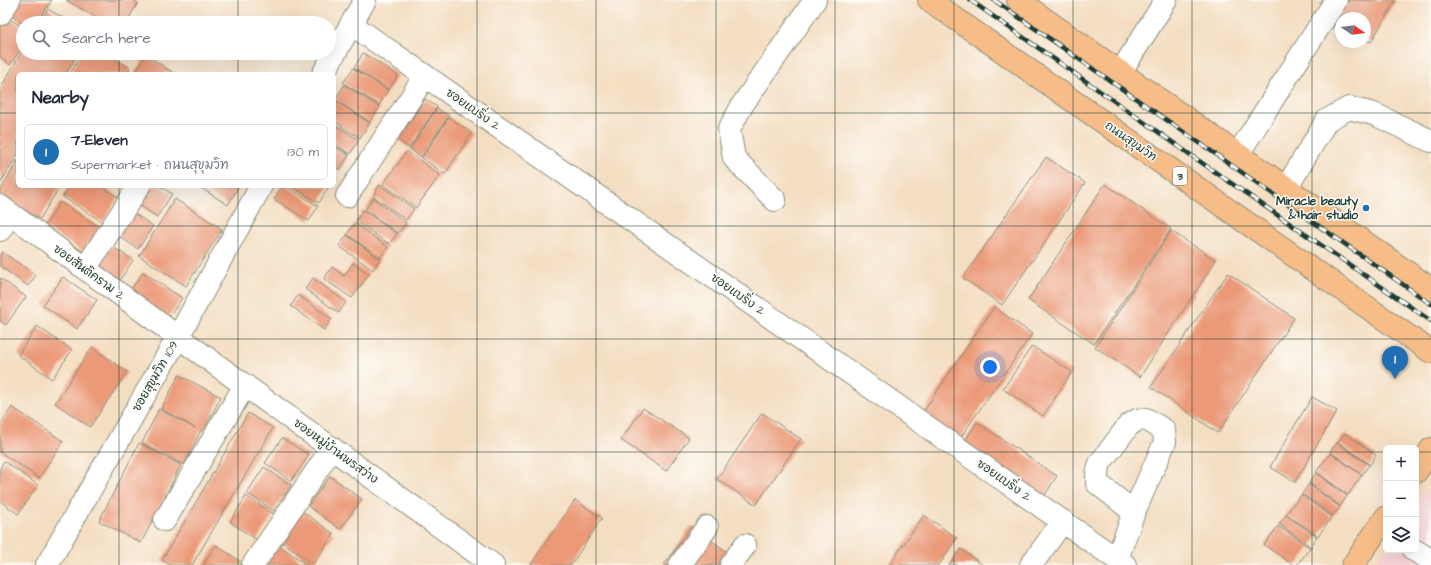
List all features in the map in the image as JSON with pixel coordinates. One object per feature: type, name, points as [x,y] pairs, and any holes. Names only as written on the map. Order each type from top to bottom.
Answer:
[{"type":"main road","name":"ถนนสุขุมวิท","points":[[929,0],[1431,352]]},
{"type":"main road","points":[[1018,0],[1431,289]]},
{"type":"main road","points":[[1419,467],[1431,449]]},
{"type":"main road","points":[[1353,565],[1383,526]]},
{"type":"street","points":[[0,14],[9,0]]},
{"type":"street","points":[[336,51],[365,0]]},
{"type":"street","points":[[775,200],[734,158],[729,129],[743,104],[815,0]]},
{"type":"street","points":[[1120,72],[1166,0]]},
{"type":"street","points":[[1238,154],[1336,0]]},
{"type":"street","name":"ซอยแบริ่ง 2","points":[[351,24],[1121,562]]},
{"type":"street","points":[[324,72],[331,60]]},
{"type":"street","points":[[347,196],[425,76]]},
{"type":"street","points":[[1287,187],[1327,120],[1349,108],[1374,114],[1431,141]]},
{"type":"street","points":[[85,269],[138,188]]},
{"type":"street","name":"ซอยสุขุมวิท 109","points":[[47,565],[178,337],[260,188]]},
{"type":"street","name":"ซอยสันติคราม 2","points":[[4,217],[85,269],[178,337]]},
{"type":"street","name":"ซอยหมู่บ้านพรสว่าง","points":[[178,337],[493,565]]},
{"type":"street","points":[[165,520],[244,385]]},
{"type":"street","points":[[253,565],[332,448]]},
{"type":"street","points":[[1121,562],[1134,512]]},
{"type":"street","points":[[1031,565],[1063,521]]},
{"type":"street","points":[[680,565],[707,527]]},
{"type":"street","points":[[731,565],[745,545]]},
{"type":"street","points":[[1419,553],[1431,560]]},
{"type":"shaded area","points":[[1431,485],[1431,565],[1374,565],[1383,552],[1383,553],[1419,553],[1419,502]]},
{"type":"building","points":[[15,0],[52,0],[41,16],[16,16],[16,18],[8,11]]},
{"type":"building","points":[[66,0],[133,0],[138,3],[130,16],[94,16]]},
{"type":"building","points":[[1349,0],[1396,0],[1371,42],[1371,12],[1341,12]]},
{"type":"building","points":[[48,9],[60,16],[44,16]]},
{"type":"building","points":[[6,16],[16,23],[16,56],[10,65],[0,57],[0,26]]},
{"type":"building","points":[[363,53],[398,75],[389,90],[354,68]]},
{"type":"building","points":[[17,60],[74,60],[67,72],[16,72],[16,157],[0,184],[0,89]]},
{"type":"building","points":[[78,60],[117,60],[130,68],[128,72],[71,72]]},
{"type":"building","points":[[143,60],[154,60],[172,72],[135,72]]},
{"type":"building","points":[[353,68],[388,90],[379,105],[343,83]]},
{"type":"building","points":[[344,85],[380,107],[370,122],[336,101]]},
{"type":"building","points":[[425,99],[437,107],[409,148],[398,140]]},
{"type":"building","points":[[336,101],[370,123],[360,138],[336,122]]},
{"type":"building","points":[[437,108],[449,116],[421,157],[410,149]]},
{"type":"building","points":[[449,117],[472,133],[445,174],[422,158]]},
{"type":"building","points":[[336,125],[359,140],[350,154],[336,145]]},
{"type":"building","points":[[336,147],[349,155],[340,170],[336,168]]},
{"type":"building","points":[[407,151],[440,175],[416,208],[383,184]]},
{"type":"building","points":[[1046,157],[1085,183],[1002,305],[963,278]]},
{"type":"building","points":[[16,163],[16,188],[59,188],[40,219],[0,195],[0,191]]},
{"type":"building","points":[[1105,184],[1171,229],[1094,344],[1028,300]]},
{"type":"building","points":[[380,185],[414,209],[406,220],[373,196]]},
{"type":"building","points":[[68,188],[104,188],[118,197],[103,222],[63,197]]},
{"type":"building","points":[[142,188],[163,188],[172,194],[157,217],[133,201]]},
{"type":"building","points":[[201,188],[238,188],[228,205]]},
{"type":"building","points":[[281,188],[289,188],[318,206],[309,221],[274,199]]},
{"type":"building","points":[[294,188],[328,188],[319,203]]},
{"type":"building","points":[[373,198],[406,223],[398,233],[365,210]]},
{"type":"building","points":[[175,199],[222,229],[186,286],[139,256]]},
{"type":"building","points":[[60,202],[100,227],[84,252],[44,227]]},
{"type":"building","points":[[129,210],[153,226],[138,249],[114,233]]},
{"type":"building","points":[[363,210],[397,234],[389,244],[356,221]]},
{"type":"building","points":[[355,223],[388,247],[380,258],[347,234]]},
{"type":"building","points":[[1171,231],[1216,260],[1140,377],[1095,347]]},
{"type":"building","points":[[347,235],[380,259],[373,270],[339,246]]},
{"type":"building","points":[[108,244],[133,260],[118,283],[94,267]]},
{"type":"building","points":[[2,252],[36,275],[28,286],[0,266],[0,255]]},
{"type":"building","points":[[353,263],[369,274],[352,298],[324,279],[332,267],[344,276]]},
{"type":"building","points":[[143,272],[182,298],[167,320],[128,294]]},
{"type":"building","points":[[1228,273],[1294,318],[1218,433],[1151,387]]},
{"type":"building","points":[[63,277],[97,300],[77,329],[43,305]]},
{"type":"building","points":[[0,278],[26,297],[6,325],[0,321]]},
{"type":"building","points":[[313,278],[346,302],[339,313],[305,289]]},
{"type":"building","points":[[298,295],[332,319],[324,330],[291,306]]},
{"type":"building","points":[[994,307],[1032,334],[958,441],[921,415]]},
{"type":"building","points":[[37,326],[72,350],[52,379],[18,355]]},
{"type":"building","points":[[1032,346],[1072,372],[1043,416],[1003,389]]},
{"type":"building","points":[[92,347],[127,372],[90,427],[55,403]]},
{"type":"building","points":[[179,375],[221,397],[203,431],[201,430],[184,465],[142,443],[159,409],[195,428],[161,409]]},
{"type":"building","points":[[1312,397],[1337,411],[1295,482],[1270,467]]},
{"type":"building","points":[[12,407],[63,441],[39,478],[0,452],[0,425]]},
{"type":"building","points":[[643,408],[689,438],[666,471],[621,440]]},
{"type":"building","points":[[248,413],[273,428],[192,565],[170,565],[162,560]]},
{"type":"building","points":[[762,413],[801,439],[756,505],[717,479]]},
{"type":"building","points":[[977,422],[1057,476],[1043,498],[963,444]]},
{"type":"building","points":[[1345,433],[1376,455],[1370,465],[1338,442]]},
{"type":"building","points":[[282,438],[309,455],[291,481],[265,463]]},
{"type":"building","points":[[139,443],[181,465],[141,543],[99,521]]},
{"type":"building","points":[[1337,443],[1369,465],[1362,475],[1330,452]]},
{"type":"building","points":[[1330,453],[1362,475],[1348,495],[1316,472]]},
{"type":"building","points":[[4,461],[38,485],[18,514],[0,501],[0,468]]},
{"type":"building","points":[[264,467],[291,485],[274,511],[247,493]]},
{"type":"building","points":[[1316,473],[1347,496],[1340,506],[1309,483]]},
{"type":"building","points":[[330,476],[362,499],[340,529],[308,506]]},
{"type":"building","points":[[1309,484],[1340,507],[1333,516],[1302,494]]},
{"type":"building","points":[[1301,495],[1332,517],[1318,536],[1286,514]]},
{"type":"building","points":[[246,496],[274,514],[257,540],[230,522]]},
{"type":"building","points":[[575,500],[602,518],[571,565],[532,565],[531,564]]},
{"type":"building","points":[[302,511],[334,534],[313,564],[281,541]]},
{"type":"building","points":[[924,515],[957,538],[939,565],[889,565]]},
{"type":"building","points":[[1286,515],[1317,537],[1311,547],[1279,524]]},
{"type":"building","points":[[691,526],[729,553],[721,565],[664,565]]},
{"type":"building","points":[[1278,526],[1310,548],[1297,565],[1293,565],[1264,545]]},
{"type":"building","points":[[216,545],[243,563],[242,565],[203,565]]},
{"type":"building","points":[[279,545],[307,565],[265,565]]},
{"type":"building","points":[[961,549],[983,565],[949,565]]},
{"type":"railway","points":[[970,0],[1431,321]]},
{"type":"railway","points":[[994,0],[1431,304]]},
{"type":"place","name":"Miracle beauty & hair studio","points":[[1366,208]]},
{"type":"place","name":"7-Eleven","points":[[1395,379]]}]
